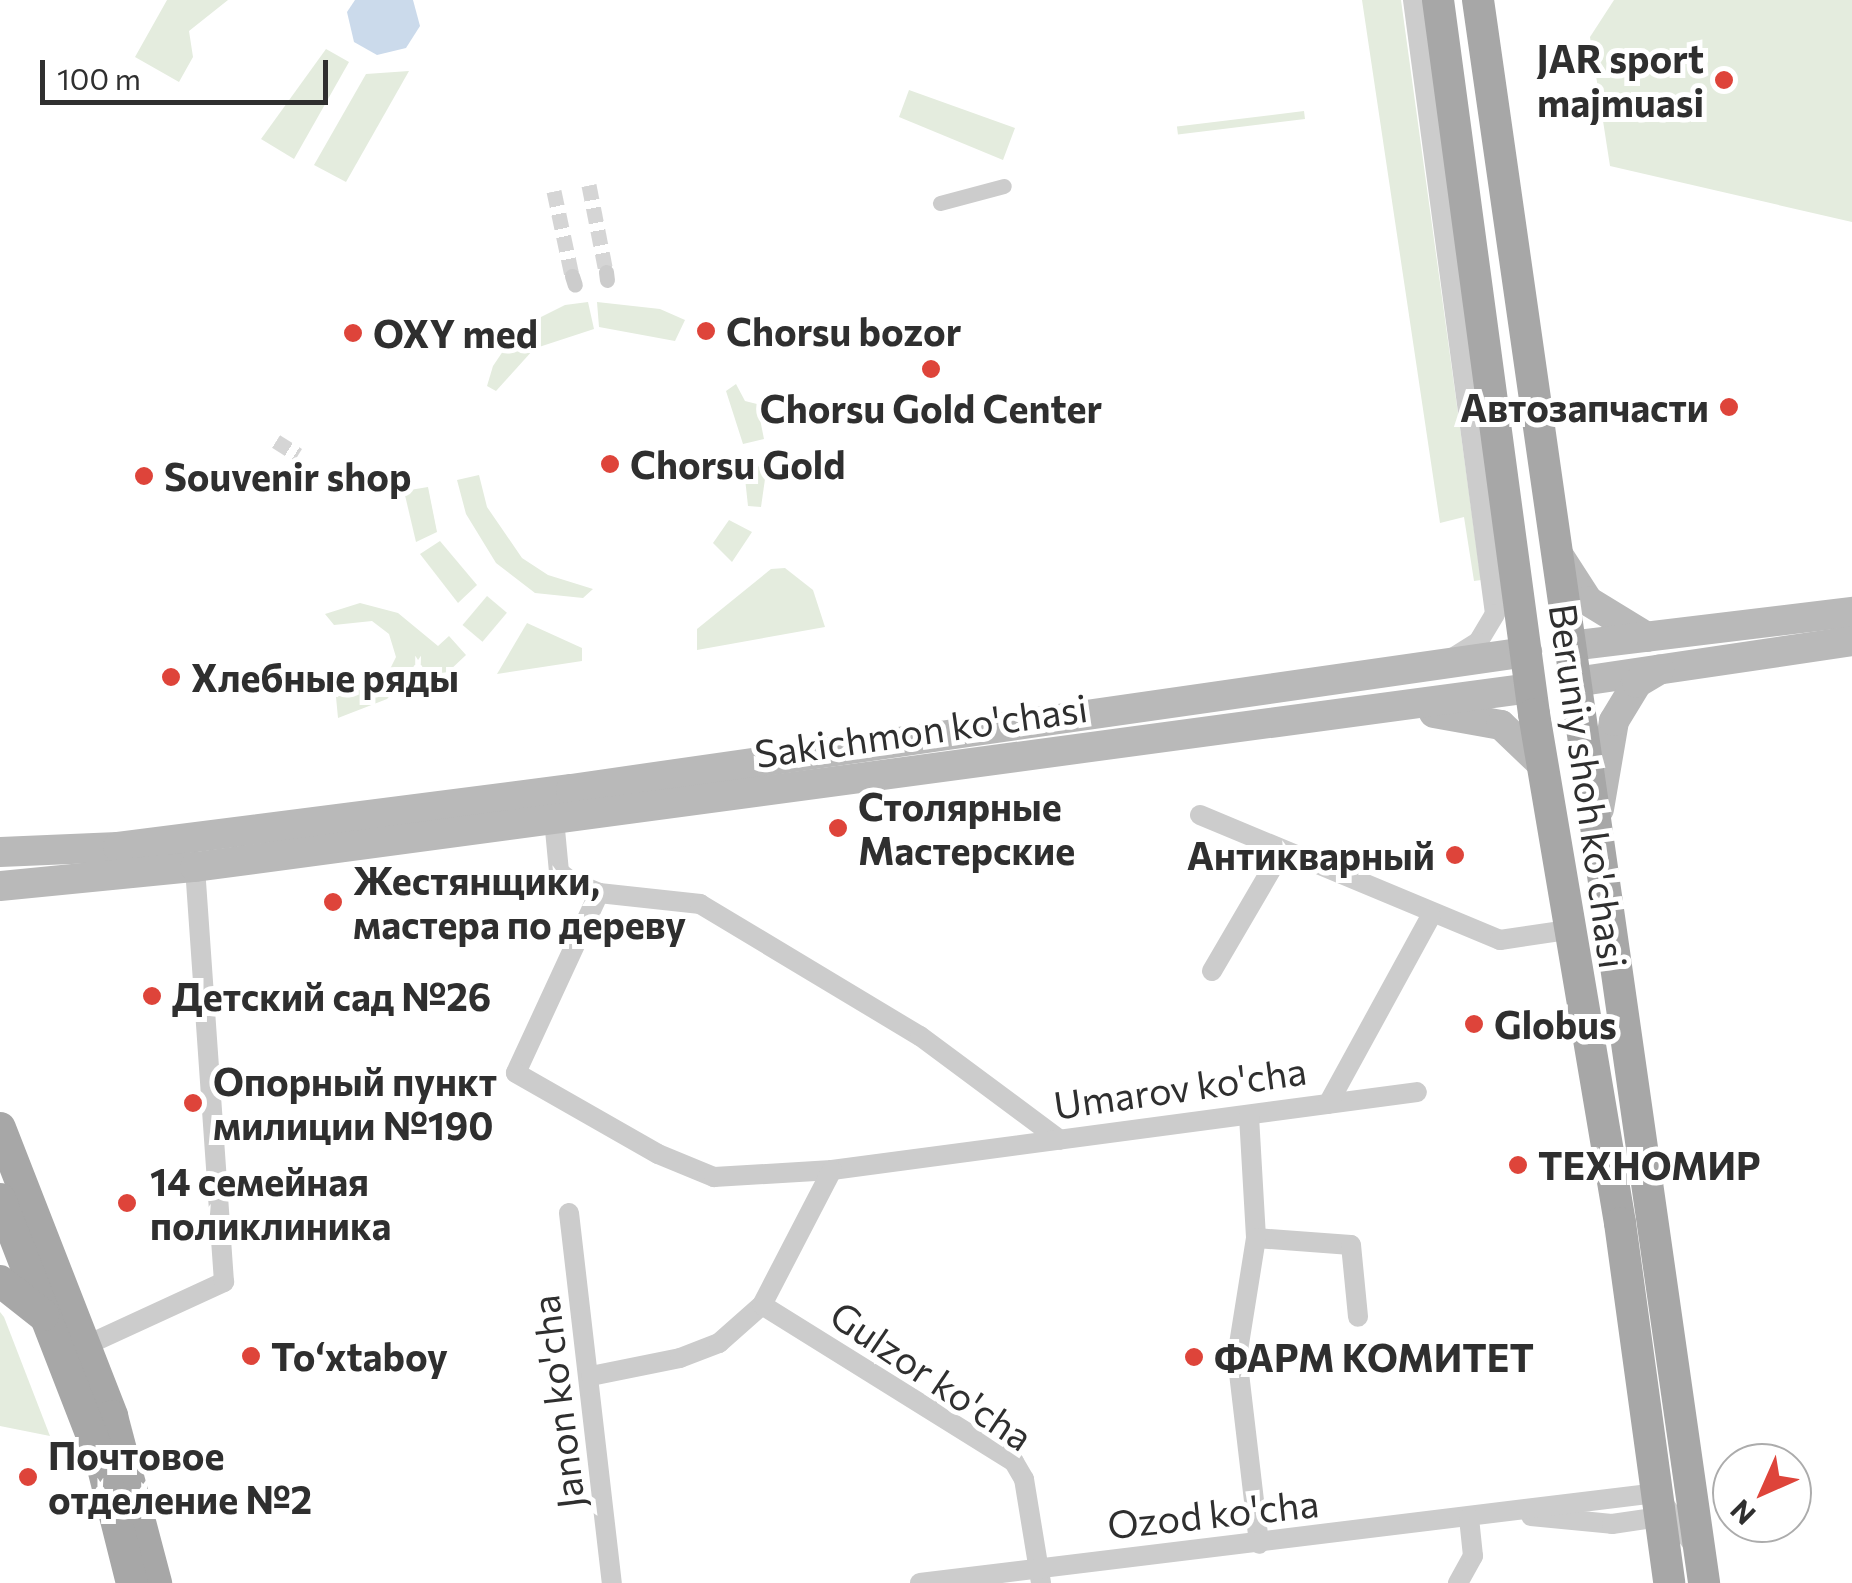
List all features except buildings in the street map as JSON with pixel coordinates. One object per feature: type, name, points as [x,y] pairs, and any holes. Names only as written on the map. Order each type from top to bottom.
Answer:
[{"type":"main road","name":"Beruniy shoh ko'chasi","points":[[1438,0],[1464,196],[1494,502],[1527,652],[1568,930],[1676,1463],[1701,1568]]},
{"type":"main road","name":"Beruniy shoh ko'chasi","points":[[1478,0],[1596,827],[1676,1463],[1661,1507],[1669,1583]]},
{"type":"main road","points":[[1429,117],[1464,196]]},
{"type":"main road","points":[[1557,552],[1588,601],[1647,637]]},
{"type":"main road","name":"Sakichmon ko'chasi","points":[[1,851],[118,847],[571,789],[1441,663],[1852,612]]},
{"type":"main road","name":"Sakichmon ko'chasi","points":[[0,886],[197,882],[554,820],[1852,641]]},
{"type":"main road","points":[[1596,827],[1614,720],[1636,683],[1661,668]]},
{"type":"main road","points":[[1381,708],[1491,720],[1516,734],[1542,764]]},
{"type":"main road","points":[[0,1128],[88,1339],[134,1491],[156,1583]]},
{"type":"main road","points":[[0,1200],[88,1339],[101,1460],[132,1583]]},
{"type":"main road","points":[[0,1281],[88,1339]]},
{"type":"street","points":[[1413,0],[1494,502],[1495,614],[1478,642],[1441,663]]},
{"type":"street","points":[[940,203],[1004,186]]},
{"type":"street","points":[[1200,815],[1431,916],[1500,940],[1568,930]]},
{"type":"street","points":[[554,820],[560,874],[599,893],[700,904],[920,1036],[1060,1140]]},
{"type":"street","points":[[1212,971],[1281,853]]},
{"type":"street","points":[[88,1339],[224,1282],[197,882]]},
{"type":"street","name":"Umarov ko'cha","points":[[599,893],[516,1073],[658,1154],[714,1177],[832,1170],[1328,1104],[1431,916]]},
{"type":"street","points":[[1328,1104],[1417,1092]]},
{"type":"street","points":[[1249,1116],[1256,1238],[1237,1356],[1259,1544]]},
{"type":"street","points":[[592,1376],[680,1358],[719,1343],[762,1305],[832,1170]]},
{"type":"street","name":"Janon ko'cha","points":[[569,1213],[592,1376],[612,1583]]},
{"type":"street","points":[[1256,1238],[1351,1245],[1358,1317]]},
{"type":"street","name":"Gulzor ko'cha","points":[[762,1305],[1014,1462],[1024,1479],[1040,1575]]},
{"type":"street","points":[[1661,1507],[1701,1568]]},
{"type":"street","name":"Ozod ko'cha","points":[[920,1583],[1040,1575],[1468,1518],[1514,1514],[1587,1525],[1661,1507]]},
{"type":"street","points":[[1458,1583],[1473,1556],[1468,1518]]},
{"type":"shaded area","points":[[167,0],[228,0],[189,31],[193,57],[179,82],[135,57]]},
{"type":"shaded area","points":[[1362,0],[1401,0],[1481,580],[1474,581],[1464,517],[1440,523]]},
{"type":"shaded area","name":"JAR sport majmuasi","points":[[1614,0],[1852,0],[1852,222],[1610,166],[1590,37]]},
{"type":"shaded area","points":[[326,49],[349,62],[294,159],[261,139]]},
{"type":"shaded area","points":[[409,71],[346,182],[314,165],[366,74]]},
{"type":"shaded area","points":[[909,90],[1015,128],[1003,160],[899,117]]},
{"type":"shaded area","points":[[1304,111],[1305,119],[1178,135],[1177,127]]},
{"type":"shaded area","points":[[588,302],[594,329],[539,347],[519,328],[565,305]]},
{"type":"shaded area","points":[[597,302],[660,309],[685,320],[675,341],[599,327]]},
{"type":"shaded area","points":[[516,332],[533,350],[496,391],[487,386],[493,366]]},
{"type":"shaded area","points":[[736,384],[745,401],[757,404],[764,439],[743,444],[726,391]]},
{"type":"shaded area","points":[[767,465],[761,507],[748,506],[744,469]]},
{"type":"shaded area","points":[[479,475],[487,507],[522,558],[548,575],[593,589],[583,598],[535,593],[496,563],[466,514],[457,480]]},
{"type":"shaded area","points":[[428,487],[437,532],[416,542],[404,491]]},
{"type":"shaded area","points":[[729,520],[752,532],[732,562],[713,543]]},
{"type":"shaded area","points":[[440,541],[477,585],[458,603],[420,554]]},
{"type":"shaded area","points":[[785,568],[813,590],[825,627],[697,650],[697,629],[771,569]]},
{"type":"shaded area","points":[[487,596],[507,613],[482,642],[463,625]]},
{"type":"shaded area","points":[[360,603],[398,613],[438,646],[449,636],[466,655],[448,672],[406,678],[387,699],[338,718],[336,697],[366,688],[388,673],[396,657],[389,634],[372,621],[334,625],[325,614]]},
{"type":"shaded area","points":[[527,623],[582,648],[582,661],[497,674]]},
{"type":"shaded area","points":[[0,1312],[4,1317],[50,1436],[0,1426]]},
{"type":"water","points":[[355,0],[413,0],[420,26],[406,48],[377,55],[354,42],[347,12]]},
{"type":"tunnel","points":[[589,185],[606,272]]},
{"type":"tunnel","points":[[554,191],[572,276]]},
{"type":"tunnel","points":[[276,441],[298,455]]},
{"type":"place","name":"JAR sport majmuasi","points":[[1724,80]]},
{"type":"place","name":"Chorsu bozor","points":[[706,331]]},
{"type":"place","name":"OXY med","points":[[353,333]]},
{"type":"place","name":"Chorsu Gold Center","points":[[931,369]]},
{"type":"place","name":"Автозапчасти","points":[[1729,407]]},
{"type":"place","name":"Chorsu Gold","points":[[610,464]]},
{"type":"place","name":"Souvenir shop","points":[[144,476]]},
{"type":"place","name":"Хлебные ряды","points":[[171,677]]},
{"type":"place","name":"Столярные Мастерские","points":[[838,828]]},
{"type":"place","name":"Антикварный","points":[[1455,855]]},
{"type":"place","name":"Жестянщики, мастера по дереву","points":[[333,902]]},
{"type":"place","name":"Детский сад №26","points":[[152,996]]},
{"type":"place","name":"Globus","points":[[1474,1024]]},
{"type":"place","name":"Опорный пункт милиции №190","points":[[193,1103]]},
{"type":"place","name":"ТЕХНОМИР","points":[[1518,1165]]},
{"type":"place","name":"14 семейная поликлиника","points":[[127,1203]]},
{"type":"place","name":"Toʻxtaboy","points":[[251,1356]]},
{"type":"place","name":"ФАРМ КОМИТЕТ","points":[[1194,1357]]},
{"type":"place","name":"Почтовое отделение №2","points":[[28,1477]]}]
